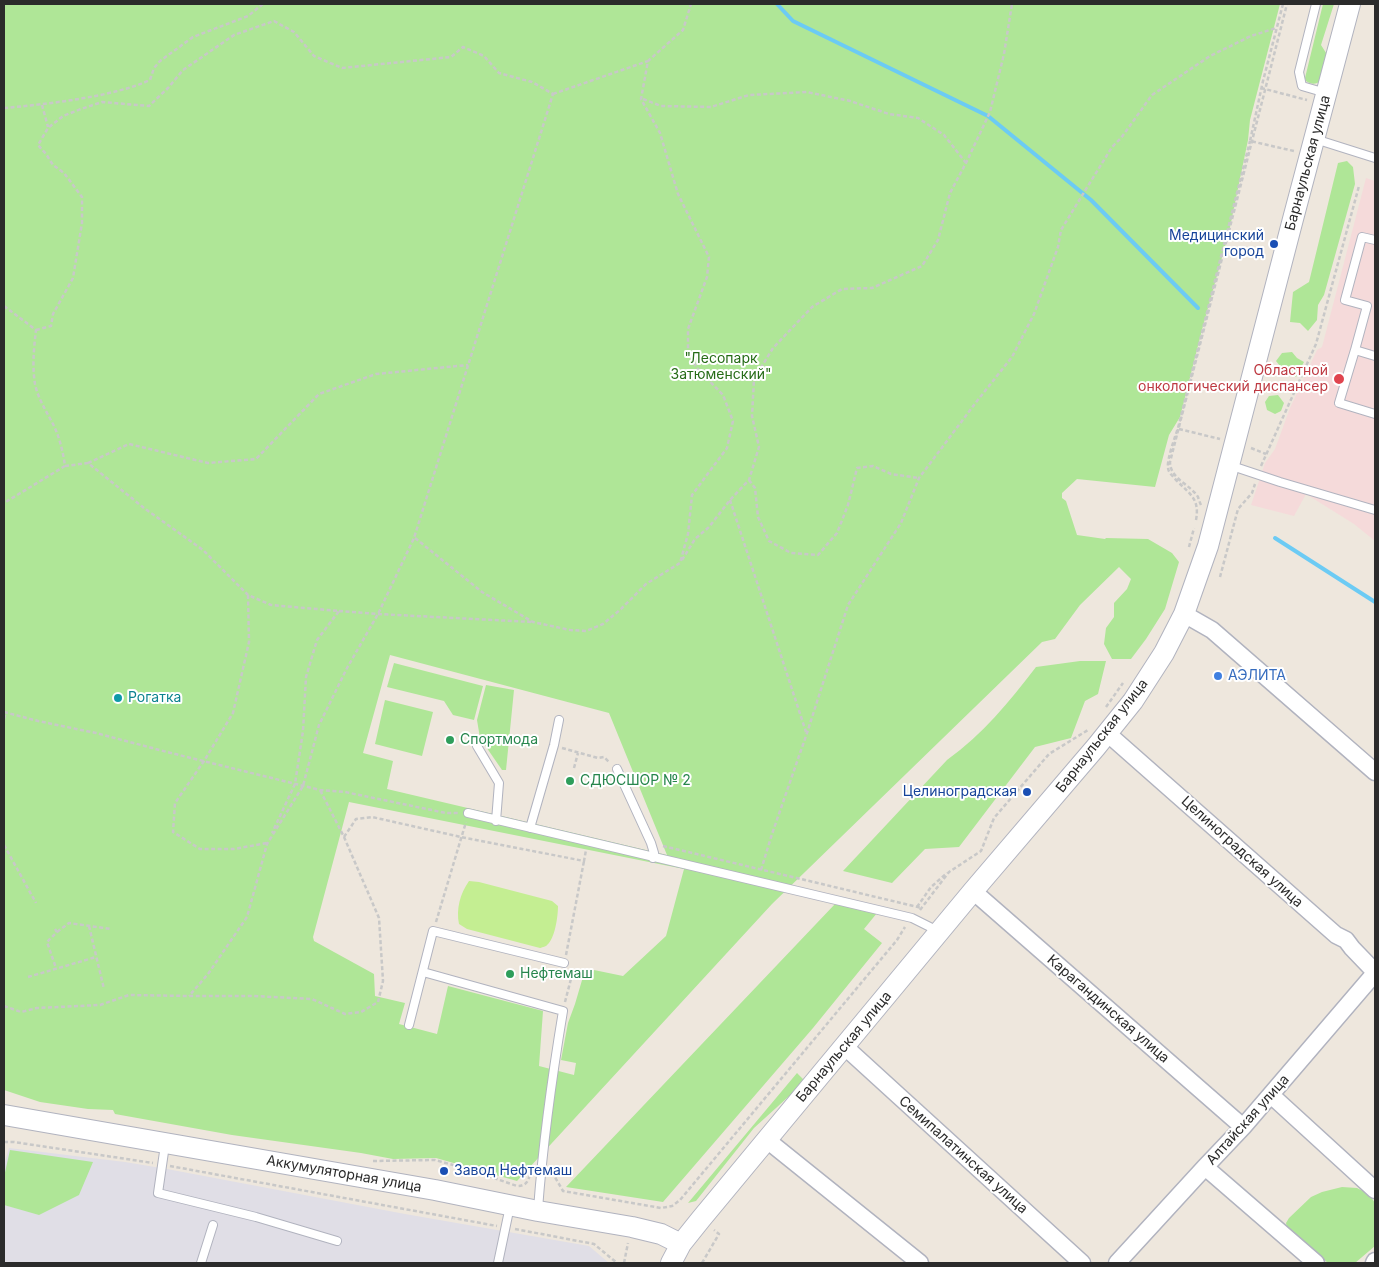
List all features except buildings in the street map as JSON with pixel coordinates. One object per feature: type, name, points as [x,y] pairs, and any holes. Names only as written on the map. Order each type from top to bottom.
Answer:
[{"type":"street","name":"Барнаульская улица","points":[[670,1263],[701,1218],[973,891],[1096,729],[1138,693],[1164,653],[1184,614],[1208,546],[1350,4]]},
{"type":"street","points":[[1184,614],[1212,630],[1375,772]]},
{"type":"street","name":"Целиноградская улица","points":[[1096,729],[1336,935],[1346,940],[1375,973]]},
{"type":"street","name":"Карагандинская улица","points":[[973,891],[1243,1127]]},
{"type":"street","name":"Алтайская улица","points":[[1117,1263],[1243,1127],[1375,973]]},
{"type":"street","name":"Семипалатинская улица","points":[[844,1046],[1082,1263]]},
{"type":"street","points":[[1271,1095],[1375,1190]]},
{"type":"street","name":"Аккумуляторная улица","points":[[4,1114],[435,1190],[510,1206],[632,1227],[661,1234],[682,1244]]},
{"type":"street","points":[[767,1140],[920,1263]]},
{"type":"street","points":[[1205,1167],[1316,1263]]},
{"type":"lane","points":[[1316,4],[1299,72],[1302,86],[1326,94]]},
{"type":"lane","points":[[1313,147],[1375,158]]},
{"type":"lane","points":[[1375,240],[1362,237],[1345,300],[1367,306],[1339,403],[1375,414]]},
{"type":"lane","points":[[1355,350],[1375,356]]},
{"type":"lane","points":[[1229,465],[1375,510]]},
{"type":"lane","points":[[530,828],[554,745],[559,720]]},
{"type":"lane","points":[[477,746],[499,783],[496,821]]},
{"type":"lane","points":[[616,769],[651,843],[654,853],[653,858]]},
{"type":"lane","points":[[468,813],[912,918],[940,932]]},
{"type":"lane","points":[[410,1025],[433,931],[564,963]]},
{"type":"lane","points":[[423,972],[563,1011],[552,1079],[538,1211]]},
{"type":"lane","points":[[165,1143],[158,1193],[256,1217],[338,1242]]},
{"type":"lane","points":[[498,1263],[510,1206]]},
{"type":"lane","points":[[201,1263],[213,1226]]},
{"type":"path","points":[[4,108],[42,105],[90,97],[137,86],[150,80],[154,68],[160,61],[193,37],[248,16],[263,4]]},
{"type":"path","points":[[36,330],[51,326],[53,314],[73,278],[82,223],[82,197],[64,173],[53,165],[38,145],[48,128],[63,116],[102,102],[149,106],[183,70],[234,35],[274,21],[294,32],[314,56],[342,68],[451,57],[463,47],[484,56],[499,72],[532,82],[553,94],[648,61],[683,30],[691,4]]},
{"type":"path","points":[[88,463],[144,508],[203,550],[248,595],[271,605],[378,614],[533,622],[570,630],[586,631],[603,624],[646,584],[680,563],[695,539],[709,527],[748,480],[759,447],[752,416],[754,379],[773,348],[812,307],[842,289],[872,288],[922,266],[938,240],[950,192],[990,112],[1004,54],[1012,4]]},
{"type":"path","points":[[1251,141],[1261,88],[1282,4]]},
{"type":"path","points":[[1192,546],[1200,518],[1201,506],[1198,496],[1173,473],[1170,462],[1287,4]]},
{"type":"path","points":[[762,870],[772,834],[848,605],[901,523],[919,478],[1012,357],[1034,314],[1058,248],[1061,230],[1112,147],[1121,138],[1152,95],[1210,56],[1251,36],[1276,28]]},
{"type":"path","points":[[648,61],[641,99],[660,133],[678,194],[709,257],[707,277],[688,329],[688,349],[696,367],[723,395],[733,421],[727,448],[692,495],[688,534],[680,563]]},
{"type":"path","points":[[641,99],[661,106],[711,107],[749,95],[807,92],[850,101],[889,114],[918,118],[944,135],[966,163]]},
{"type":"path","points":[[248,595],[249,642],[233,713],[204,761],[174,803],[174,832],[200,849],[234,849],[267,844],[303,786],[319,725],[346,668],[378,614],[414,538],[553,94]]},
{"type":"path","points":[[42,105],[48,128]]},
{"type":"path","points":[[1251,141],[1313,147]]},
{"type":"path","points":[[1261,466],[1316,344],[1359,186]]},
{"type":"path","points":[[4,306],[36,330]]},
{"type":"path","points":[[36,330],[33,355],[35,384],[62,446],[65,466]]},
{"type":"path","points":[[4,504],[65,466],[88,463],[129,444],[208,462],[256,459],[319,394],[376,374],[468,364]]},
{"type":"path","points":[[1179,429],[1227,441]]},
{"type":"path","points":[[1179,429],[1168,462],[1168,468],[1170,474],[1195,499],[1198,506],[1197,518],[1186,556]]},
{"type":"path","points":[[1208,436],[1209,432]]},
{"type":"path","points":[[1245,446],[1266,454]]},
{"type":"path","points":[[748,480],[756,488],[758,517],[769,541],[791,553],[818,555],[836,533],[848,505],[856,468],[873,466],[891,474],[919,478]]},
{"type":"path","points":[[1220,577],[1238,509],[1252,493],[1256,480]]},
{"type":"path","points":[[730,500],[807,733]]},
{"type":"path","points":[[414,538],[482,592],[533,622]]},
{"type":"path","points":[[189,996],[208,974],[247,917],[267,844],[295,784],[303,731],[306,677],[317,640],[338,611]]},
{"type":"path","points":[[1102,712],[1126,681]]},
{"type":"path","points":[[4,719],[5,712],[320,790],[345,792],[446,813],[468,813],[433,931]]},
{"type":"path","points":[[917,907],[931,887],[948,871],[980,850],[993,817],[1049,754],[1096,729]]},
{"type":"path","points":[[918,912],[948,872],[982,851],[994,818],[1049,754],[1096,729]]},
{"type":"path","points":[[554,745],[598,758],[604,757],[616,769]]},
{"type":"path","points":[[574,768],[578,752]]},
{"type":"path","points":[[4,1006],[21,1012],[37,1008],[100,1005],[129,995],[254,996],[312,998],[345,1014],[361,1012],[378,1002],[383,981],[379,918],[344,837],[320,790]]},
{"type":"path","points":[[344,837],[356,819],[372,817],[584,861]]},
{"type":"path","points":[[563,1011],[573,971],[564,963],[587,842]]},
{"type":"path","points":[[651,843],[922,908]]},
{"type":"path","points":[[4,844],[36,904]]},
{"type":"path","points":[[56,969],[47,942],[69,923],[111,928]]},
{"type":"path","points":[[89,926],[104,989]]},
{"type":"path","points":[[551,1170],[564,1191],[661,1208],[672,1206],[680,1200],[897,940],[905,926]]},
{"type":"path","points":[[28,978],[96,957]]},
{"type":"path","points":[[4,1142],[162,1165],[594,1244],[617,1263]]},
{"type":"path","points":[[366,1161],[435,1160],[517,1186],[523,1186],[528,1182],[531,1168]]},
{"type":"path","points":[[702,1263],[719,1234]]},
{"type":"path","points":[[624,1263],[629,1239]]},
{"type":"shaded area","name":"Областной онкологический диспансер","points":[[1366,178],[1375,181],[1375,541],[1354,524],[1306,494],[1294,516],[1251,505],[1265,463],[1275,449],[1290,408],[1317,350],[1322,347]]},
{"type":"shaded area","points":[[9,1148],[167,1169],[405,1214],[589,1246],[609,1263],[4,1263],[4,1165]]},
{"type":"green space","name":"\"Лесопарк Затюменский\"","points":[[4,4],[1280,4],[1250,120],[1248,140],[1229,232],[1180,417],[1169,435],[1155,487],[1077,479],[1062,493],[1062,498],[1066,501],[1077,535],[1105,539],[1148,539],[1172,553],[1179,562],[1165,609],[1131,659],[1112,659],[1104,644],[1106,628],[1114,617],[1114,603],[1127,589],[1131,579],[1119,567],[1080,605],[1055,639],[1042,642],[772,904],[517,1181],[436,1158],[393,1159],[232,1135],[115,1114],[113,1110],[88,1109],[40,1102],[4,1090]],"holes":[[[390,655],[609,713],[667,855],[387,789],[393,761],[363,753]],[[349,802],[684,869],[666,936],[623,976],[585,970],[568,1023],[561,1060],[576,1063],[574,1075],[539,1066],[543,1011],[448,986],[437,1034],[399,1024],[405,1003],[375,996],[374,974],[314,941],[313,937]]]},
{"type":"green space","points":[[1323,4],[1334,4],[1321,45],[1328,56],[1321,81],[1312,84],[1306,81],[1305,78]]},
{"type":"green space","points":[[1347,161],[1353,167],[1355,184],[1324,295],[1318,305],[1317,320],[1308,331],[1300,323],[1290,322],[1293,292],[1309,282],[1338,163]]},
{"type":"green space","points":[[1292,352],[1304,362],[1296,377],[1288,376],[1276,361],[1282,353]]},
{"type":"green space","points":[[1278,395],[1284,403],[1281,411],[1275,414],[1267,410],[1265,402],[1269,396]]},
{"type":"green space","points":[[1080,661],[1106,661],[1098,694],[1085,701],[1071,738],[1035,747],[959,847],[925,849],[892,883],[843,871],[947,760],[995,717],[1036,667]]},
{"type":"green space","points":[[394,663],[483,686],[474,720],[453,715],[444,701],[387,687]]},
{"type":"green space","points":[[486,685],[514,690],[506,770],[502,770],[480,738],[477,720]]},
{"type":"green space","points":[[385,700],[433,712],[422,756],[375,744]]},
{"type":"green space","points":[[469,881],[552,901],[558,906],[558,910],[556,927],[550,942],[540,948],[467,929],[459,924],[460,902],[463,891]]},
{"type":"green space","points":[[835,904],[877,913],[864,929],[882,943],[813,1028],[663,1202],[566,1187]]},
{"type":"green space","points":[[797,1073],[804,1080],[798,1088],[754,1128],[696,1201],[688,1203]]},
{"type":"green space","points":[[10,1150],[93,1162],[79,1195],[39,1215],[4,1205],[4,1177]]},
{"type":"green space","points":[[1342,1187],[1357,1188],[1369,1194],[1375,1203],[1375,1246],[1355,1263],[1328,1263],[1287,1228],[1286,1223],[1311,1197]]},
{"type":"waterway","points":[[777,4],[793,21],[988,116],[1091,200],[1198,308]]},
{"type":"waterway","points":[[1275,538],[1375,602]]},
{"type":"place","name":"Медицинский город","points":[[1274,244]]},
{"type":"place","name":"Областной онкологический диспансер","points":[[1339,379]]},
{"type":"place","name":"АЭЛИТА","points":[[1218,676]]},
{"type":"place","name":"Рогатка","points":[[118,698]]},
{"type":"place","name":"Спортмода","points":[[450,740]]},
{"type":"place","name":"СДЮСШОР № 2","points":[[570,781]]},
{"type":"place","name":"Целиноградская","points":[[1027,792]]},
{"type":"place","name":"Нефтемаш","points":[[510,974]]},
{"type":"place","name":"Завод Нефтемаш","points":[[444,1171]]}]
